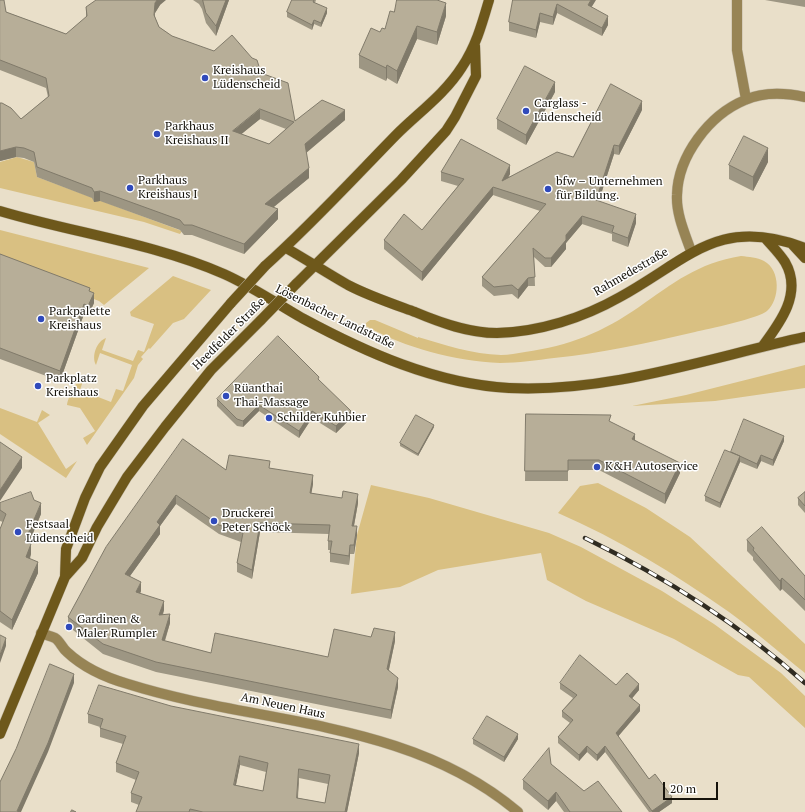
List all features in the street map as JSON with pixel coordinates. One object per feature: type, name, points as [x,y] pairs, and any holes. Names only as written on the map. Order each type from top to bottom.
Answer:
[{"type":"main road","name":"Heedfelder Straße","points":[[65,577],[66,549],[85,498],[100,467],[130,422],[147,400],[265,266],[286,248],[405,126],[431,103],[461,69],[475,46],[489,0]]},
{"type":"main road","name":"Heedfelder Straße","points":[[0,734],[65,577],[82,558],[97,527],[126,477],[211,370],[401,180],[446,130],[455,117],[476,76],[475,46]]},
{"type":"main road","name":"Lösenbacher Landstraße","points":[[0,211],[28,220],[125,241],[225,274],[304,318],[373,353],[431,374],[474,384],[509,388],[559,387],[676,369],[762,346]]},
{"type":"main road","name":"Rahmedestraße","points":[[286,248],[358,290],[442,323],[472,330],[496,333],[526,331],[574,318],[619,297],[691,252],[732,237],[751,236],[765,238],[791,243],[805,248]]},
{"type":"main road","points":[[762,346],[778,326],[789,303],[792,292],[791,279],[785,262],[765,238]]},
{"type":"main road","points":[[791,243],[805,258]]},
{"type":"main road","points":[[762,346],[805,337]]},
{"type":"street","points":[[737,0],[737,50],[746,99]]},
{"type":"street","points":[[691,252],[679,215],[677,194],[688,153],[710,124],[726,111],[746,99],[780,94],[805,97]]},
{"type":"street","name":"Am Neuen Haus","points":[[41,633],[56,638],[67,652],[114,680],[180,698],[362,736],[404,748],[461,774],[504,800],[518,812]]},
{"type":"shaded area","points":[[17,157],[34,162],[37,177],[182,231],[180,234],[144,222],[0,188],[0,162]]},
{"type":"shaded area","points":[[0,230],[149,268],[104,305],[99,301],[0,264]]},
{"type":"shaded area","points":[[741,256],[753,257],[764,261],[770,265],[773,271],[777,285],[776,293],[771,306],[767,311],[755,317],[733,323],[625,347],[527,361],[500,363],[483,362],[448,356],[414,347],[381,334],[366,326],[366,323],[370,320],[375,320],[418,338],[480,353],[504,355],[541,349],[571,342],[599,331],[626,316],[687,275],[726,259]]},
{"type":"shaded area","points":[[173,276],[211,290],[184,319],[173,323],[141,357],[143,359],[138,365],[134,378],[87,445],[83,438],[95,431],[80,408],[67,405],[75,385],[84,378],[80,390],[111,402],[116,389],[123,391],[132,365],[100,353],[96,365],[94,357],[96,349],[100,342],[106,338],[102,350],[133,361],[138,350],[144,352],[154,324],[131,316],[130,312]]},
{"type":"shaded area","points":[[805,365],[805,388],[715,401],[632,406],[686,395]]},
{"type":"shaded area","points":[[0,408],[37,422],[42,410],[50,415],[38,423],[66,469],[77,461],[66,478],[0,434]]},
{"type":"shaded area","points":[[598,483],[646,508],[690,537],[805,644],[805,673],[739,619],[688,584],[646,558],[602,534],[558,513],[580,486]]},
{"type":"shaded area","points":[[371,485],[429,498],[549,533],[581,547],[662,591],[714,624],[781,673],[805,696],[805,728],[749,677],[738,675],[674,639],[586,601],[547,580],[541,553],[438,570],[400,587],[351,594],[357,535]]},
{"type":"building","points":[[0,0],[4,0],[6,12],[66,34],[87,16],[86,7],[96,0],[157,0],[155,3],[154,15],[159,27],[172,36],[214,51],[232,35],[252,58],[257,60],[261,73],[288,83],[295,121],[322,100],[345,110],[305,144],[309,168],[265,204],[278,209],[244,244],[192,225],[184,225],[180,220],[100,191],[94,192],[92,188],[37,167],[34,152],[24,148],[16,147],[0,151],[0,103],[11,108],[21,119],[49,96],[46,78],[0,60]],"holes":[[[260,109],[294,122],[269,144],[233,131]]]},
{"type":"building","points":[[203,0],[226,0],[216,26],[206,13]]},
{"type":"building","points":[[292,0],[314,0],[313,2],[327,8],[321,23],[314,20],[312,25],[287,12]]},
{"type":"building","points":[[397,0],[437,0],[446,3],[437,32],[417,26],[397,71],[387,65],[386,68],[359,55],[371,28],[380,32],[382,28],[385,29],[390,11],[394,12]]},
{"type":"building","points":[[513,0],[591,0],[588,5],[608,16],[602,28],[557,4],[553,17],[540,13],[536,30],[509,22]]},
{"type":"building","name":"Carglass - Lüdenscheid","points":[[525,66],[555,82],[526,135],[497,119]]},
{"type":"building","points":[[611,84],[642,101],[619,146],[614,145],[596,200],[636,214],[628,238],[612,232],[614,226],[582,216],[566,235],[566,240],[551,258],[545,258],[533,248],[535,277],[528,278],[518,290],[512,285],[494,287],[482,277],[546,204],[493,187],[422,272],[384,240],[404,214],[422,230],[464,179],[441,172],[461,139],[510,165],[502,181],[557,152],[573,157]]},
{"type":"building","points":[[744,136],[768,148],[753,177],[729,165]]},
{"type":"building","name":"Parkpalette Kreishaus","points":[[0,254],[90,288],[89,291],[94,293],[88,306],[84,304],[60,371],[0,348]]},
{"type":"building","points":[[278,336],[319,377],[318,379],[351,411],[336,426],[312,411],[299,431],[259,405],[243,421],[237,419],[217,399]]},
{"type":"building","name":"K&H Autoservice","points":[[526,414],[611,415],[609,421],[635,434],[632,439],[680,463],[665,494],[599,460],[568,460],[568,471],[525,471]]},
{"type":"building","points":[[416,415],[434,425],[418,454],[400,443]]},
{"type":"building","points":[[744,419],[784,436],[773,460],[761,455],[757,464],[731,452]]},
{"type":"building","points":[[183,439],[226,470],[229,455],[270,461],[269,468],[313,475],[310,493],[342,498],[343,491],[358,494],[352,526],[357,526],[354,545],[350,545],[349,556],[330,553],[332,541],[328,541],[330,525],[260,523],[252,570],[237,563],[243,533],[219,525],[176,495],[157,522],[160,525],[125,574],[141,582],[136,592],[164,601],[159,615],[170,614],[162,640],[211,653],[215,633],[328,657],[334,629],[371,637],[374,628],[395,632],[387,669],[398,678],[391,710],[156,662],[103,644],[68,617],[106,547]]},
{"type":"building","points":[[0,442],[22,457],[0,490]]},
{"type":"building","points":[[725,450],[740,456],[720,503],[705,496]]},
{"type":"building","points":[[31,492],[34,500],[41,503],[25,541],[31,544],[26,557],[38,562],[12,620],[0,611],[0,529],[6,514],[0,510],[0,503]]},
{"type":"building","points":[[805,492],[805,506],[798,498]]},
{"type":"building","points":[[762,527],[805,576],[805,600],[782,578],[780,581],[753,550],[754,548],[747,540]]},
{"type":"building","points":[[0,635],[6,638],[0,655]]},
{"type":"building","points":[[580,655],[616,685],[627,673],[639,684],[629,696],[640,705],[616,733],[649,779],[655,774],[672,797],[652,811],[605,746],[597,755],[587,746],[579,755],[558,737],[573,720],[562,711],[577,695],[560,683]]},
{"type":"building","points":[[50,664],[74,674],[48,743],[17,811],[20,812],[0,812],[0,782],[16,749]]},
{"type":"building","points":[[99,685],[171,706],[359,744],[345,812],[203,812],[190,809],[189,812],[136,812],[142,797],[131,793],[139,772],[116,763],[126,736],[100,728],[103,719],[88,714]],"holes":[[[240,756],[268,763],[263,791],[234,785]],[[299,769],[330,775],[325,803],[297,798]]]},
{"type":"building","points":[[487,716],[518,734],[504,757],[473,739]]},
{"type":"building","points":[[549,748],[551,764],[584,791],[598,781],[622,812],[570,812],[556,792],[548,801],[523,780]]},
{"type":"railway","points":[[585,538],[644,569],[700,603],[754,641],[805,683]]},
{"type":"place","name":"Kreishaus Lüdenscheid","points":[[205,78]]},
{"type":"place","name":"Carglass - Lüdenscheid","points":[[526,111]]},
{"type":"place","name":"Parkhaus Kreishaus II","points":[[157,134]]},
{"type":"place","name":"Parkhaus Kreishaus I","points":[[130,188]]},
{"type":"place","name":"bfw – Unternehmen für Bildung.","points":[[548,189]]},
{"type":"place","name":"Parkpalette Kreishaus","points":[[41,319]]},
{"type":"place","name":"Parkplatz Kreishaus","points":[[38,386]]},
{"type":"place","name":"Rüanthai Thai-Massage","points":[[226,396]]},
{"type":"place","name":"Schilder Kuhbier","points":[[269,418]]},
{"type":"place","name":"K&H Autoservice","points":[[597,467]]},
{"type":"place","name":"Druckerei Peter Schöck","points":[[214,521]]},
{"type":"place","name":"Festsaal Lüdenscheid","points":[[18,532]]},
{"type":"place","name":"Gardinen & Maler Rumpler","points":[[69,627]]}]
